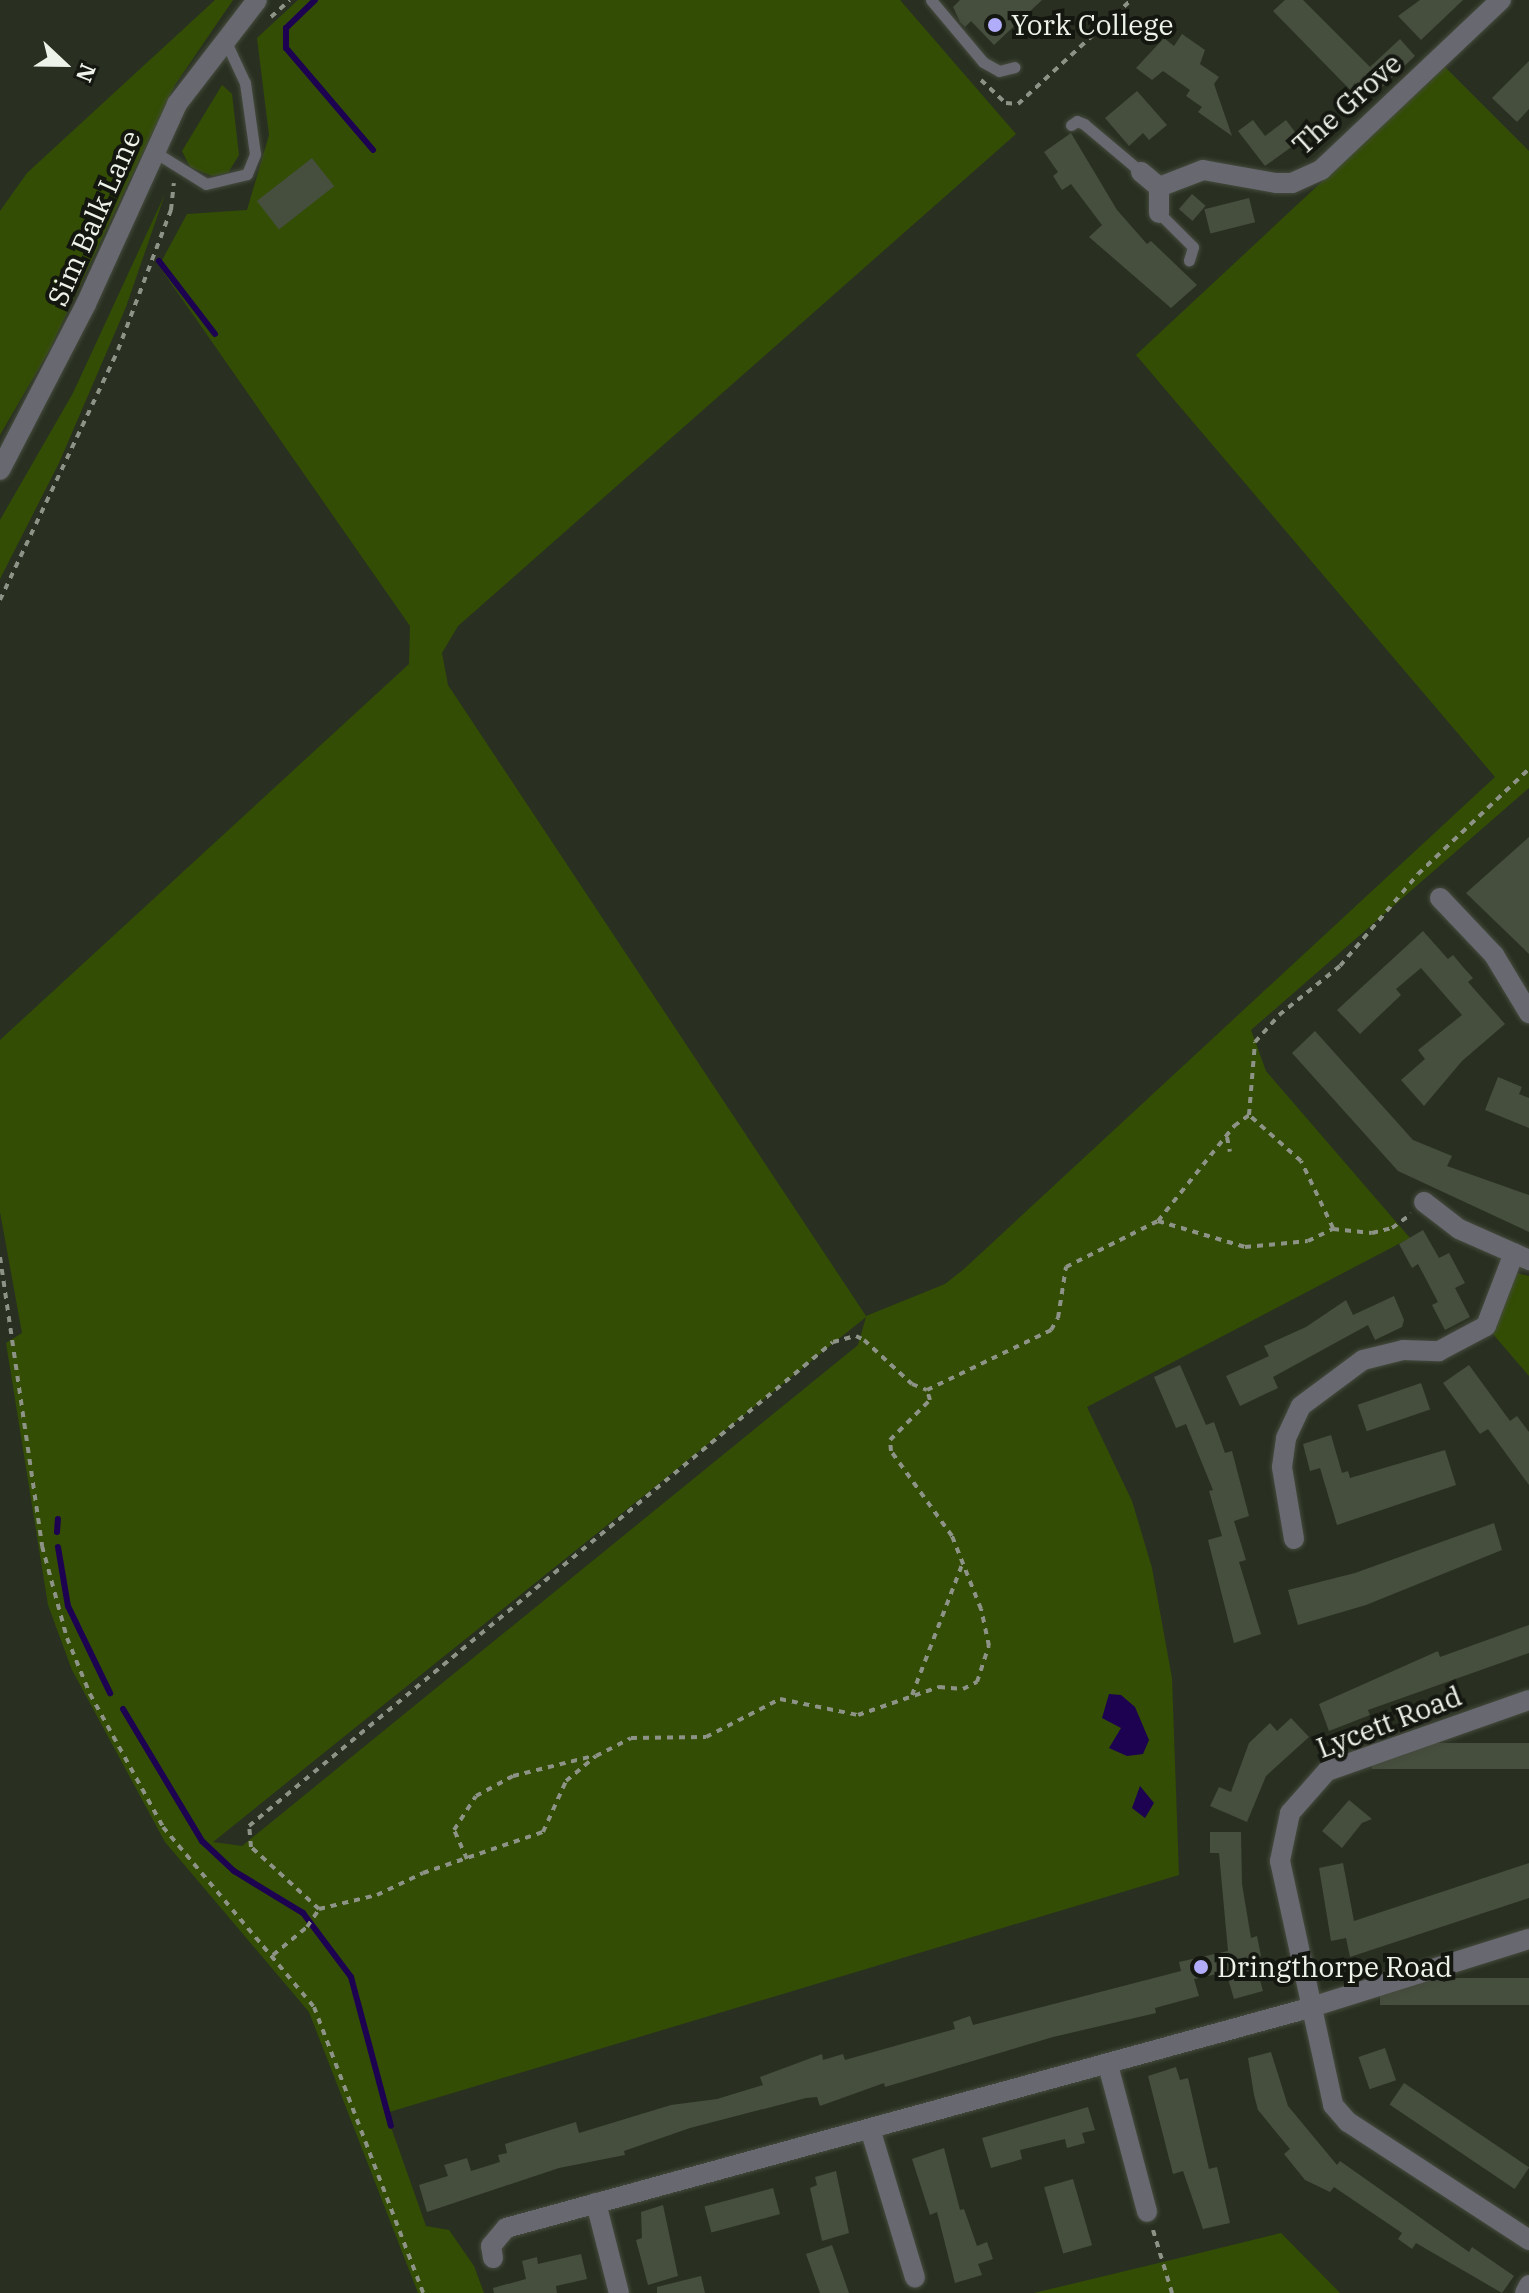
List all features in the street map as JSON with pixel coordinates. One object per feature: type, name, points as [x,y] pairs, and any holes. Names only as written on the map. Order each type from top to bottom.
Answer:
[{"type":"street","name":"Sim Balk Lane","points":[[0,470],[86,304],[177,104],[257,0]]},
{"type":"street","name":"The Grove","points":[[1159,187],[1203,170],[1276,183],[1307,178],[1336,157],[1501,0]]},
{"type":"street","points":[[1141,172],[1159,187],[1159,213]]},
{"type":"street","points":[[1440,898],[1494,955],[1529,1013]]},
{"type":"street","points":[[1294,1539],[1282,1467],[1286,1438],[1301,1406],[1363,1360],[1403,1350],[1439,1351],[1486,1326],[1522,1256],[1459,1229],[1424,1202]]},
{"type":"street","name":"Lycett Road","points":[[1529,1700],[1327,1771],[1300,1796],[1281,1836],[1280,1861],[1325,2083],[1333,2105],[1348,2122],[1529,2240]]},
{"type":"street","points":[[493,2258],[491,2246],[506,2228],[871,2132],[1311,2008],[1529,1939]]},
{"type":"street","points":[[1108,2065],[1147,2212]]},
{"type":"street","points":[[871,2132],[915,2278]]},
{"type":"street","points":[[596,2203],[619,2293]]},
{"type":"street","points":[[1525,2293],[1529,2285]]},
{"type":"lane","points":[[931,0],[983,62],[999,71],[1015,67]]},
{"type":"lane","points":[[153,151],[206,184],[228,183],[247,174],[255,154],[245,83],[225,39]]},
{"type":"lane","points":[[1071,125],[1084,124],[1141,172]]},
{"type":"lane","points":[[1159,213],[1193,247],[1189,260]]},
{"type":"path","points":[[0,600],[118,350],[171,210],[175,166]]},
{"type":"path","points":[[319,1909],[251,1847],[249,1826],[833,1342],[856,1336],[864,1340],[912,1384],[927,1390],[1051,1330],[1058,1318],[1066,1267],[1158,1221],[1249,1115],[1255,1042],[1279,1015],[1340,966],[1418,874],[1529,769]]},
{"type":"path","points":[[1249,1115],[1301,1161],[1333,1229]]},
{"type":"path","points":[[1227,1137],[1230,1152]]},
{"type":"path","points":[[1158,1221],[1245,1247],[1308,1241],[1333,1229],[1372,1233],[1392,1228],[1424,1202]]},
{"type":"path","points":[[0,1257],[42,1546],[67,1638],[90,1694],[163,1827],[195,1870],[273,1955],[314,2007],[423,2293]]},
{"type":"path","points":[[319,1909],[377,1895],[423,1873],[543,1832],[566,1781],[596,1756],[631,1738],[706,1737],[780,1699],[858,1715],[912,1696],[977,1682],[989,1646],[963,1563],[926,1493],[891,1451],[890,1440],[930,1400],[927,1390]]},
{"type":"path","points":[[912,1696],[963,1563]]},
{"type":"path","points":[[467,1859],[454,1830],[476,1796],[513,1776],[596,1756]]},
{"type":"path","points":[[273,1955],[307,1927],[319,1909]]},
{"type":"path","points":[[1147,2212],[1172,2293]]},
{"type":"green space","points":[[215,0],[233,0],[175,85],[49,351],[0,435],[0,211],[27,173]]},
{"type":"green space","points":[[298,0],[900,0],[1016,134],[458,626],[442,653],[448,685],[866,1316],[945,1284],[964,1269],[1495,777],[1136,355],[1445,67],[1529,151],[1529,788],[1251,1030],[1266,1071],[1410,1238],[1087,1407],[1132,1501],[1152,1568],[1172,1678],[1179,1875],[386,2113],[426,2226],[449,2230],[474,2266],[484,2293],[418,2293],[309,2012],[165,1842],[72,1670],[48,1605],[6,1343],[22,1333],[0,1212],[0,1040],[409,664],[410,626],[159,266],[187,214],[247,210],[269,135],[257,38]],"holes":[[[866,1317],[858,1345],[242,1846],[213,1842]]]},
{"type":"green space","points":[[222,85],[232,94],[239,155],[228,173],[212,176],[190,167],[182,151]]},
{"type":"green space","points":[[165,194],[126,307],[59,463],[0,579],[0,520],[73,393]]},
{"type":"green space","points":[[1507,1271],[1529,1276],[1529,1376],[1486,1326]]},
{"type":"green space","points":[[1281,2233],[1340,2293],[1034,2293],[1167,2261]]},
{"type":"shaded area","points":[[1109,1694],[1121,1695],[1135,1707],[1149,1740],[1143,1754],[1127,1756],[1109,1748],[1121,1728],[1102,1718]]},
{"type":"shaded area","points":[[1140,1786],[1154,1803],[1145,1818],[1132,1808]]},
{"type":"building","name":"York College","points":[[960,0],[1042,0],[994,45],[971,21],[965,27],[960,22],[953,7]]},
{"type":"building","points":[[1285,0],[1303,0],[1370,67],[1400,39],[1415,56],[1364,104],[1273,11]]},
{"type":"building","points":[[1420,0],[1463,0],[1421,40],[1398,16]]},
{"type":"building","points":[[1182,34],[1205,50],[1200,64],[1219,77],[1214,84],[1232,136],[1198,112],[1202,107],[1186,96],[1190,90],[1163,71],[1152,80],[1136,68],[1164,38],[1174,46]]},
{"type":"building","points":[[1529,61],[1529,109],[1517,122],[1492,98]]},
{"type":"building","points":[[1137,91],[1167,125],[1149,140],[1143,133],[1129,146],[1105,118]]},
{"type":"building","points":[[1253,120],[1265,136],[1286,120],[1301,140],[1265,166],[1238,131]]},
{"type":"building","points":[[1071,133],[1117,210],[1147,244],[1151,241],[1197,285],[1171,308],[1089,237],[1102,225],[1071,184],[1062,190],[1053,176],[1058,172],[1044,152]]},
{"type":"building","points":[[312,158],[334,186],[279,229],[257,201]]},
{"type":"building","points":[[1192,194],[1206,206],[1192,221],[1179,209]]},
{"type":"building","points":[[1249,198],[1255,222],[1210,233],[1204,209]]},
{"type":"building","points":[[1529,837],[1529,954],[1466,893]]},
{"type":"building","points":[[1423,931],[1448,959],[1453,955],[1473,978],[1468,982],[1505,1024],[1462,1061],[1424,1106],[1401,1080],[1425,1059],[1418,1050],[1462,1015],[1421,968],[1396,989],[1401,995],[1360,1034],[1337,1010]]},
{"type":"building","points":[[1315,1031],[1413,1140],[1452,1156],[1447,1166],[1529,1195],[1529,1232],[1398,1171],[1292,1053]]},
{"type":"building","points":[[1498,1077],[1522,1087],[1519,1094],[1529,1098],[1529,1128],[1485,1110]]},
{"type":"building","points":[[1423,1230],[1439,1258],[1449,1253],[1465,1283],[1455,1288],[1470,1317],[1445,1330],[1432,1305],[1438,1302],[1418,1264],[1412,1268],[1399,1244]]},
{"type":"building","points":[[1394,1296],[1404,1320],[1402,1327],[1375,1340],[1368,1325],[1273,1377],[1278,1388],[1240,1406],[1226,1376],[1269,1356],[1264,1346],[1306,1327],[1346,1300],[1353,1315]]},
{"type":"building","points":[[1180,1365],[1206,1425],[1214,1422],[1225,1453],[1232,1451],[1249,1516],[1234,1521],[1246,1560],[1239,1562],[1261,1634],[1234,1643],[1208,1540],[1222,1536],[1209,1491],[1213,1490],[1186,1424],[1176,1428],[1154,1377]]},
{"type":"building","points":[[1469,1365],[1510,1421],[1517,1416],[1529,1432],[1529,1485],[1488,1429],[1480,1434],[1443,1383]]},
{"type":"building","points":[[1421,1383],[1430,1409],[1367,1431],[1358,1405]]},
{"type":"building","points":[[1331,1435],[1342,1473],[1348,1471],[1350,1478],[1445,1450],[1456,1485],[1337,1525],[1320,1468],[1310,1471],[1303,1444]]},
{"type":"building","points":[[1494,1523],[1502,1550],[1366,1605],[1298,1625],[1288,1590],[1355,1573]]},
{"type":"building","points":[[1529,1625],[1529,1653],[1368,1710],[1370,1715],[1329,1731],[1319,1704],[1438,1651],[1440,1657]]},
{"type":"building","points":[[1291,1718],[1309,1737],[1266,1776],[1247,1822],[1210,1806],[1219,1787],[1231,1792],[1249,1743],[1270,1723],[1277,1731]]},
{"type":"building","points":[[1372,1743],[1529,1743],[1529,1769],[1372,1769]]},
{"type":"building","points":[[1349,1800],[1372,1819],[1362,1823],[1342,1848],[1322,1831]]},
{"type":"building","points":[[1210,1832],[1241,1832],[1242,1884],[1251,1938],[1257,1936],[1261,1956],[1254,1958],[1263,1991],[1234,1999],[1226,1972],[1194,1979],[1199,1996],[1155,2008],[1156,2013],[1053,2037],[885,2087],[884,2083],[820,2106],[817,2097],[806,2098],[690,2128],[624,2151],[625,2155],[559,2168],[427,2212],[419,2185],[448,2176],[444,2165],[467,2158],[471,2171],[500,2162],[498,2155],[507,2153],[505,2144],[576,2122],[579,2133],[671,2105],[717,2099],[763,2085],[760,2077],[822,2054],[823,2060],[843,2054],[845,2060],[955,2029],[953,2022],[970,2016],[973,2025],[1181,1971],[1179,1962],[1228,1951],[1219,1853],[1210,1853]]},
{"type":"building","points":[[1343,1863],[1354,1921],[1529,1863],[1529,1898],[1350,1957],[1346,1938],[1331,1941],[1319,1868]]},
{"type":"building","points":[[1380,1978],[1529,1978],[1529,2005],[1380,2005]]},
{"type":"building","points":[[1385,2048],[1396,2080],[1370,2089],[1359,2057]]},
{"type":"building","points":[[1271,2052],[1288,2106],[1337,2165],[1340,2161],[1469,2252],[1472,2247],[1514,2276],[1502,2293],[1416,2243],[1412,2249],[1398,2239],[1402,2233],[1334,2187],[1330,2192],[1305,2180],[1284,2154],[1290,2149],[1258,2110],[1254,2095],[1248,2058]]},
{"type":"building","points":[[1176,2067],[1180,2080],[1188,2078],[1209,2169],[1217,2167],[1230,2223],[1203,2229],[1183,2171],[1173,2174],[1148,2076]]},
{"type":"building","points":[[1404,2083],[1529,2167],[1515,2189],[1389,2105]]},
{"type":"building","points":[[1088,2107],[1095,2130],[1082,2133],[1085,2143],[1067,2148],[1065,2139],[1020,2150],[1022,2159],[991,2168],[982,2138]]},
{"type":"building","points":[[944,2148],[960,2210],[964,2209],[977,2246],[987,2242],[993,2259],[978,2264],[982,2275],[955,2283],[937,2212],[930,2215],[912,2159]]},
{"type":"building","points":[[836,2171],[849,2233],[822,2241],[810,2188],[817,2185],[815,2177]]},
{"type":"building","points":[[1073,2179],[1092,2245],[1063,2254],[1044,2187]]},
{"type":"building","points":[[773,2188],[780,2214],[711,2232],[704,2206]]},
{"type":"building","points":[[663,2205],[678,2276],[648,2285],[636,2240],[642,2238],[641,2212]]},
{"type":"building","points":[[832,2245],[849,2293],[820,2293],[806,2254]]},
{"type":"building","points":[[581,2254],[587,2279],[556,2286],[557,2293],[494,2293],[493,2288],[526,2279],[522,2261],[537,2257],[538,2264]]},
{"type":"building","points":[[701,2276],[705,2293],[657,2293],[657,2287]]},
{"type":"waterway","points":[[315,0],[286,28],[286,48],[373,150]]},
{"type":"waterway","points":[[159,261],[215,334]]},
{"type":"waterway","points":[[57,1532],[58,1519]]},
{"type":"waterway","points":[[58,1547],[68,1606],[110,1693]]},
{"type":"waterway","points":[[123,1709],[202,1841],[234,1871],[303,1913],[351,1977],[391,2126]]},
{"type":"place","name":"York College","points":[[995,25]]},
{"type":"place","name":"Dringthorpe Road","points":[[1201,1967]]}]
